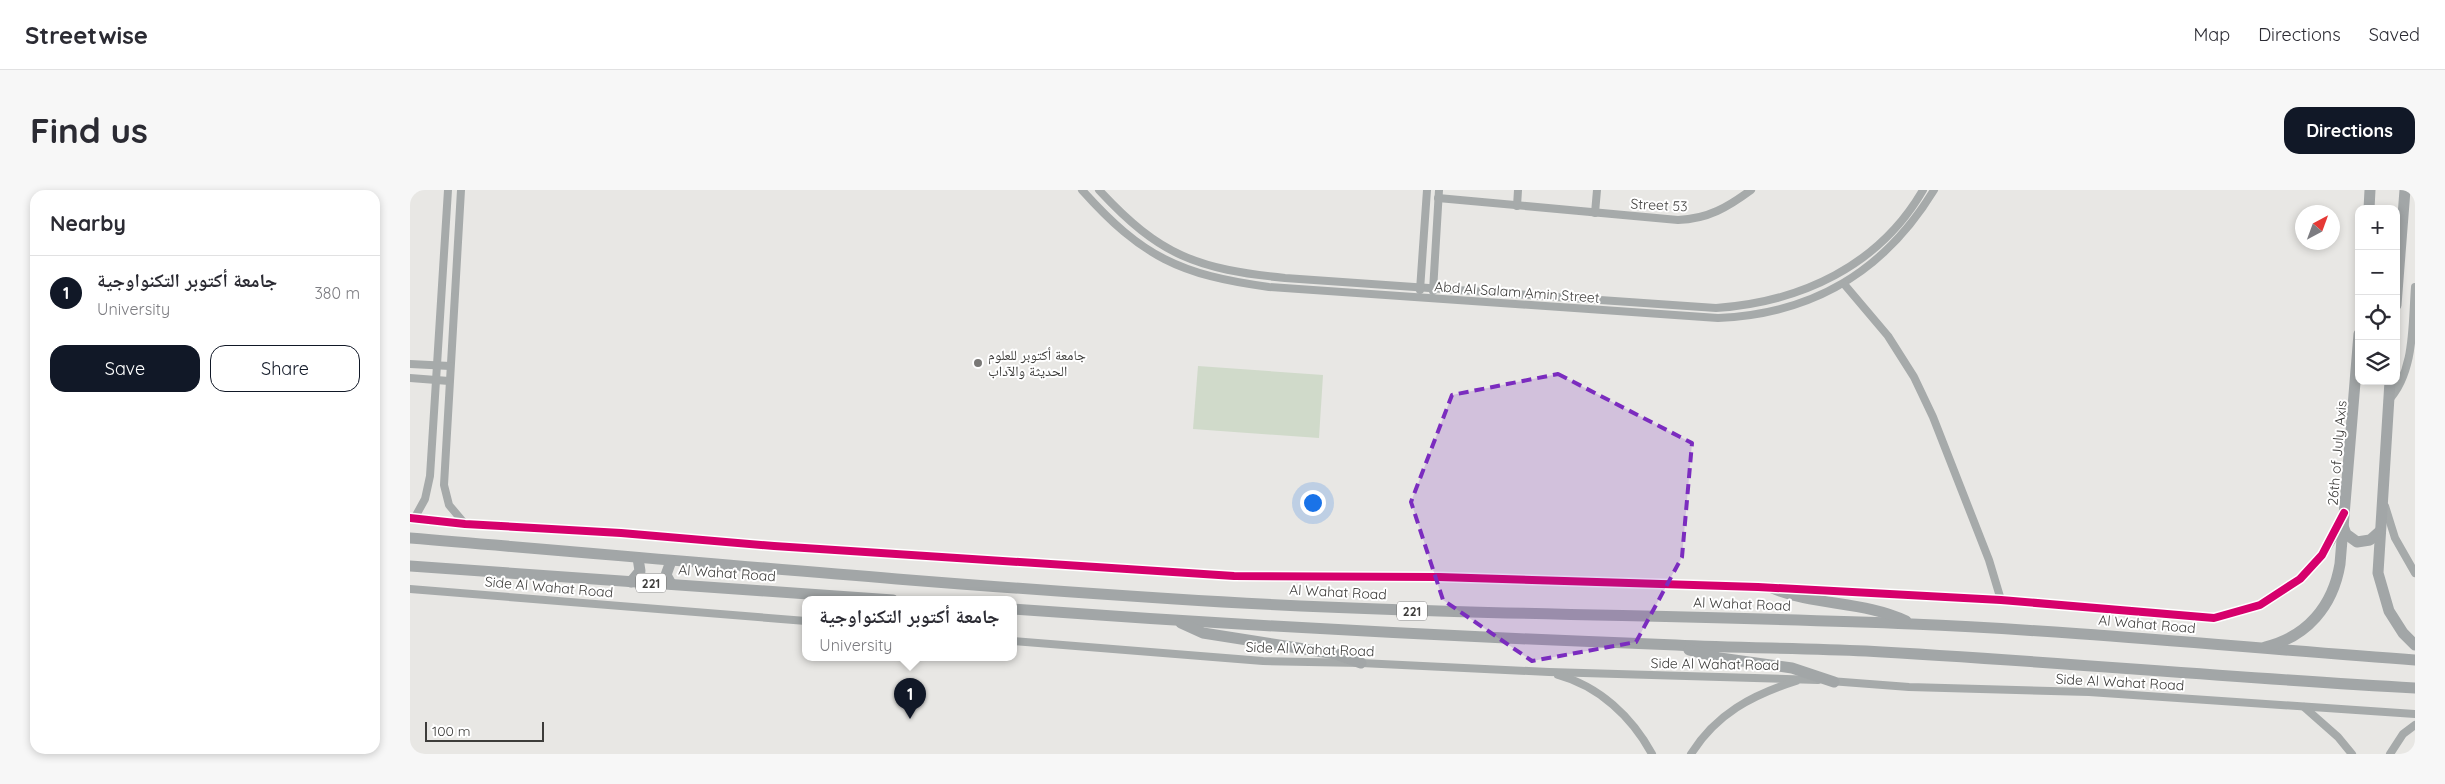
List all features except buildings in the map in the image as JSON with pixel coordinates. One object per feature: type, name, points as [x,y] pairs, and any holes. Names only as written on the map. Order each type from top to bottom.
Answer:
[{"type":"highway","points":[[2369,205],[2370,190]]},
{"type":"highway","points":[[2397,295],[2405,190]]},
{"type":"highway","name":"26th of July Axis","points":[[2254,649],[2289,639],[2308,626],[2324,608],[2338,576],[2358,340]]},
{"type":"highway","points":[[2390,385],[2379,532],[2378,573],[2384,599],[2395,622],[2415,645]]},
{"type":"highway","points":[[2343,526],[2346,534],[2357,542],[2370,540],[2379,532]]},
{"type":"highway","name":"Al Wahat Road","points":[[410,538],[671,561],[1176,599],[1429,612],[1912,624],[2083,634],[2254,649],[2415,660]]},
{"type":"highway","points":[[632,582],[640,571],[638,558]]},
{"type":"highway","points":[[671,561],[666,574],[671,584]]},
{"type":"highway","name":"Al Wahat Road","points":[[410,566],[838,596]]},
{"type":"highway","points":[[1772,588],[1804,599],[1879,611],[1912,624]]},
{"type":"highway","name":"221","points":[[1017,609],[1178,621],[1676,645],[1864,651],[2134,668],[2326,684],[2415,688]]},
{"type":"highway","points":[[1178,621],[1203,633],[1336,654],[1361,663]]},
{"type":"highway","points":[[1676,645],[1713,656],[1792,668],[1834,682]]},
{"type":"street","points":[[448,190],[428,490],[412,518],[465,524],[1234,576],[1439,577],[1772,588],[2001,600],[2214,618],[2230,615],[2268,601],[2300,579],[2326,549],[2344,513]]},
{"type":"street","points":[[461,190],[444,490],[449,505],[465,524]]},
{"type":"street","name":"Abd Al Salam Amin Street","points":[[1082,190],[1116,227],[1152,254],[1194,272],[1237,283],[1269,287],[1697,318],[1739,318],[1780,311],[1806,302],[1844,284],[1867,268],[1894,244],[1917,216],[1934,190]]},
{"type":"street","name":"Abd Al Salam Amin Street","points":[[1099,190],[1124,216],[1153,240],[1204,265],[1268,276],[1697,308],[1735,307],[1773,300],[1826,281],[1873,249],[1909,211],[1923,190]]},
{"type":"street","points":[[1420,297],[1427,190]]},
{"type":"street","points":[[1517,206],[1518,190]]},
{"type":"street","points":[[1595,213],[1597,190]]},
{"type":"street","name":"Street 53","points":[[1438,194],[1517,206],[1691,220],[1717,212],[1751,190]]},
{"type":"street","points":[[1432,298],[1438,194]]},
{"type":"street","points":[[1844,284],[1888,336],[1914,377],[1933,417],[1989,560],[2001,600]]},
{"type":"street","points":[[2388,401],[2405,378],[2411,343],[2415,287]]},
{"type":"street","points":[[1697,308],[1697,318]]},
{"type":"street","points":[[410,364],[450,366]]},
{"type":"street","points":[[410,378],[449,381]]},
{"type":"street","points":[[2382,496],[2396,538],[2415,572]]},
{"type":"street","name":"Side Al Wahat Road","points":[[410,589],[802,621]]},
{"type":"street","name":"Side Al Wahat Road","points":[[1017,642],[1263,661],[1803,679],[1908,687],[2089,692],[2415,714]]},
{"type":"street","points":[[1548,672],[1581,684],[1610,702],[1629,721],[1652,754]]},
{"type":"street","points":[[1691,754],[1711,728],[1740,704],[1762,692],[1803,679]]},
{"type":"street","points":[[2304,707],[2338,737],[2352,754]]},
{"type":"street","points":[[2390,754],[2403,734],[2415,725]]},
{"type":"highlighted area","points":[[1558,374],[1692,443],[1682,557],[1636,642],[1532,661],[1443,600],[1411,502],[1452,395]]},
{"type":"green space","points":[[1198,366],[1323,375],[1319,438],[1193,429]]},
{"type":"cycle path","points":[[410,518],[465,524],[621,533],[774,546],[1234,576],[1439,577],[1758,587],[2001,600],[2214,618],[2260,605],[2300,579],[2322,555],[2344,513]]},
{"type":"place","name":"جامعة أكتوبر للعلوم الحديثة والآداب","points":[[978,363]]},
{"type":"place","name":"جامعة أكتوبر التكنواوجية","points":[[910,719]]}]
